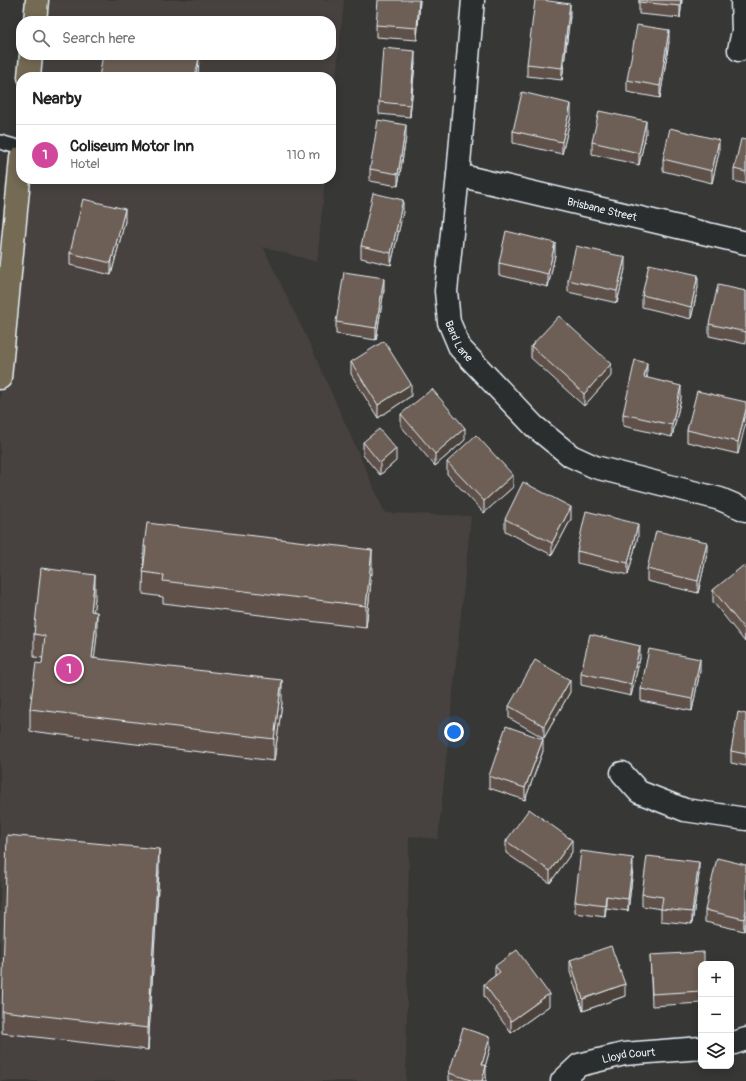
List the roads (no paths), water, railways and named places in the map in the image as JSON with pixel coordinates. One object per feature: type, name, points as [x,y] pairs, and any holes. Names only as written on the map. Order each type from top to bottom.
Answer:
[{"type":"main road","points":[[35,16],[37,0]]},
{"type":"main road","points":[[29,72],[31,60]]},
{"type":"main road","points":[[0,378],[19,184]]},
{"type":"street","name":"Bard Lane","points":[[473,0],[458,175],[446,291],[449,322],[460,348],[534,426],[571,456],[595,467],[720,499],[746,510]]},
{"type":"street","points":[[739,50],[743,31],[742,0]]},
{"type":"street","name":"Brisbane Street","points":[[458,175],[746,243]]},
{"type":"street","points":[[622,773],[639,792],[685,810],[746,819]]},
{"type":"street","points":[[734,1043],[746,1039]]},
{"type":"street","name":"Lloyd Court","points":[[562,1081],[579,1065],[624,1054],[698,1048]]},
{"type":"lane","points":[[0,142],[16,147]]},
{"type":"place","name":"Coliseum Motor Inn","points":[[69,669]]}]
